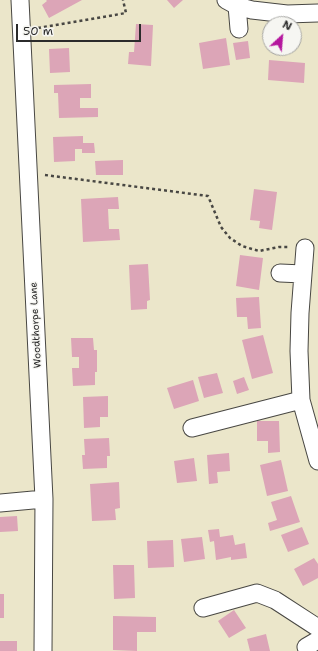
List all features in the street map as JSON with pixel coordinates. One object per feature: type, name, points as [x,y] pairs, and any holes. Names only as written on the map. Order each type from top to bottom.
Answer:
[{"type":"street","name":"Woodthorpe Lane","points":[[20,0],[44,499],[43,651]]},
{"type":"street","points":[[232,3],[252,10],[288,14],[318,13]]},
{"type":"street","points":[[232,3],[239,29]]},
{"type":"street","points":[[305,248],[300,313],[299,351],[301,400],[318,461]]},
{"type":"street","points":[[280,273],[303,274]]},
{"type":"street","points":[[192,428],[301,400]]},
{"type":"street","points":[[0,503],[44,499]]},
{"type":"street","points":[[203,608],[257,593],[275,600],[318,628]]},
{"type":"path","points":[[21,30],[126,13],[123,0]]},
{"type":"path","points":[[28,173],[208,196],[220,227],[230,238],[242,246],[259,251],[279,247],[305,248]]},
{"type":"building","points":[[46,0],[82,0],[49,18],[42,5],[47,1]]},
{"type":"building","points":[[167,0],[183,0],[174,8]]},
{"type":"building","points":[[136,24],[153,25],[151,66],[128,64],[129,52],[134,52]]},
{"type":"building","points":[[226,38],[230,65],[203,69],[199,43]]},
{"type":"building","points":[[248,41],[250,58],[236,60],[233,43]]},
{"type":"building","points":[[69,48],[70,72],[50,73],[49,49]]},
{"type":"building","points":[[269,60],[305,63],[304,83],[268,80]]},
{"type":"building","points":[[91,84],[91,98],[80,98],[80,108],[98,108],[98,117],[59,118],[58,93],[54,93],[54,85]]},
{"type":"building","points":[[83,136],[83,143],[94,143],[95,153],[82,153],[82,149],[75,149],[75,161],[54,162],[53,137]]},
{"type":"building","points":[[123,160],[123,175],[96,175],[95,161]]},
{"type":"building","points":[[254,189],[277,192],[272,230],[259,228],[260,221],[250,220]]},
{"type":"building","points":[[118,197],[119,209],[108,209],[109,229],[119,229],[120,240],[83,242],[81,199]]},
{"type":"building","points":[[240,255],[263,258],[259,290],[236,286]]},
{"type":"building","points":[[148,264],[150,300],[147,301],[147,309],[131,310],[129,265]]},
{"type":"building","points":[[259,297],[261,328],[248,329],[247,317],[237,317],[236,298]]},
{"type":"building","points":[[263,335],[273,373],[252,379],[242,340]]},
{"type":"building","points":[[71,338],[93,338],[94,350],[97,350],[97,372],[95,372],[95,385],[73,386],[72,368],[79,368],[79,357],[72,357]]},
{"type":"building","points":[[217,373],[223,393],[204,398],[198,377]]},
{"type":"building","points":[[244,377],[249,390],[237,394],[233,381]]},
{"type":"building","points":[[193,380],[199,401],[174,409],[167,388]]},
{"type":"building","points":[[108,396],[108,417],[100,417],[100,427],[84,428],[83,397]]},
{"type":"building","points":[[257,421],[279,421],[280,452],[268,453],[268,441],[257,441]]},
{"type":"building","points":[[109,438],[110,456],[107,456],[107,468],[83,469],[82,455],[85,455],[84,439]]},
{"type":"building","points":[[229,453],[230,471],[217,472],[218,483],[209,484],[207,455]]},
{"type":"building","points":[[194,458],[197,481],[177,483],[174,461]]},
{"type":"building","points":[[281,460],[288,491],[267,496],[260,465]]},
{"type":"building","points":[[119,482],[120,508],[115,509],[116,520],[92,521],[90,484]]},
{"type":"building","points":[[291,496],[300,522],[270,531],[268,523],[277,520],[271,502]]},
{"type":"building","points":[[17,516],[18,531],[0,532],[0,517]]},
{"type":"building","points":[[302,527],[309,544],[288,552],[281,535]]},
{"type":"building","points":[[219,529],[220,537],[233,535],[235,545],[245,543],[247,558],[231,560],[231,557],[216,560],[214,541],[210,542],[208,530]]},
{"type":"building","points":[[202,537],[205,559],[184,562],[181,539]]},
{"type":"building","points":[[173,540],[174,567],[148,568],[147,541]]},
{"type":"building","points":[[314,558],[318,564],[318,578],[303,586],[294,569]]},
{"type":"building","points":[[113,565],[134,565],[135,598],[114,599]]},
{"type":"building","points":[[0,594],[4,594],[4,618],[0,618]]},
{"type":"building","points":[[234,610],[246,628],[229,638],[218,621]]},
{"type":"building","points":[[113,616],[156,617],[156,632],[137,632],[137,651],[113,650]]},
{"type":"building","points":[[266,634],[270,651],[250,651],[247,639]]},
{"type":"building","points":[[0,641],[17,641],[17,651],[0,651]]}]
